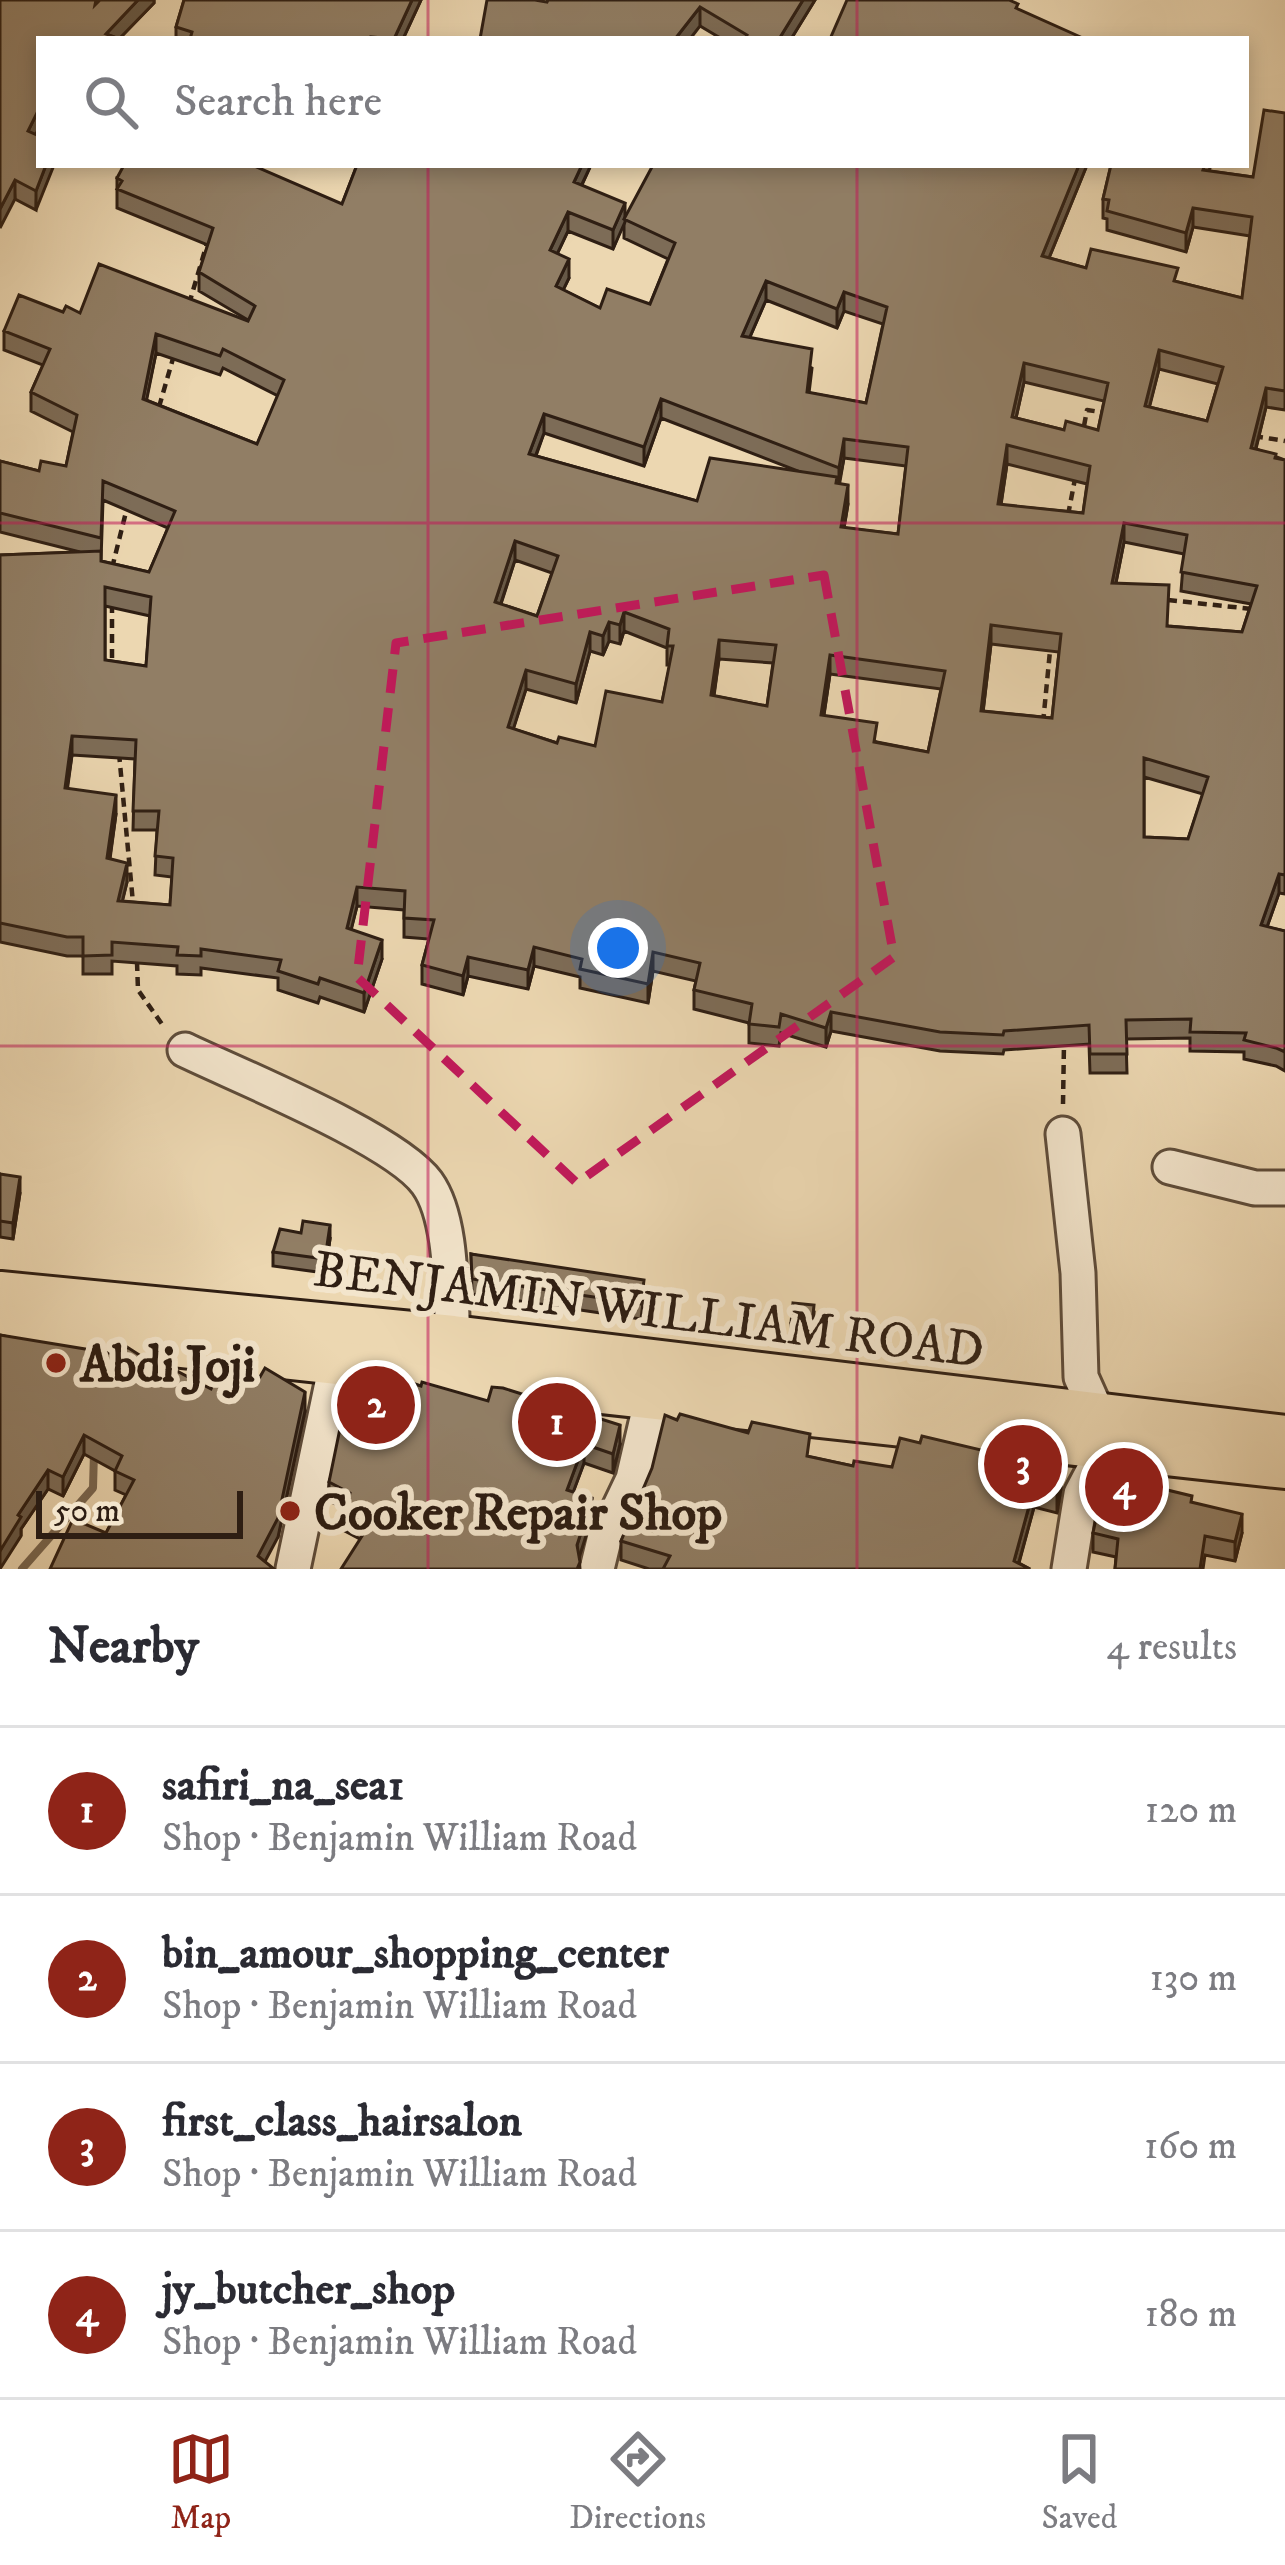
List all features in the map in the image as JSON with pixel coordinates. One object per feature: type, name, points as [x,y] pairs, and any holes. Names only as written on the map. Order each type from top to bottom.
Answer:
[{"type":"main road","name":"BENJAMIN WILLIAM ROAD","points":[[0,1294],[453,1336],[1102,1430],[1285,1467]]},
{"type":"main road","name":"BENJAMIN WILLIAM ROAD","points":[[0,1326],[652,1397],[1102,1430],[1285,1436]]},
{"type":"street","points":[[185,1050],[398,1154],[429,1185],[447,1240],[453,1336]]},
{"type":"street","points":[[1063,1134],[1078,1273],[1081,1376],[1102,1430],[1081,1494],[1069,1569]]},
{"type":"street","points":[[1170,1167],[1255,1188],[1285,1188]]},
{"type":"street","points":[[293,1569],[336,1364]]},
{"type":"street","points":[[596,1569],[604,1540],[633,1479],[652,1397]]},
{"type":"path","points":[[188,308],[213,224]]},
{"type":"path","points":[[156,415],[175,351]]},
{"type":"path","points":[[1083,433],[1087,410],[1109,413]]},
{"type":"path","points":[[1244,433],[1285,441]]},
{"type":"path","points":[[1067,524],[1075,478]]},
{"type":"path","points":[[112,672],[112,562],[129,503]]},
{"type":"path","points":[[1148,599],[1262,610]]},
{"type":"path","points":[[1043,726],[1051,639]]},
{"type":"path","points":[[117,736],[134,908]]},
{"type":"path","points":[[136,949],[138,990],[185,1050]]},
{"type":"path","points":[[1063,1134],[1064,1024]]},
{"type":"highlighted area","points":[[824,575],[894,957],[577,1183],[357,977],[396,643]]},
{"type":"building","points":[[0,0],[96,0],[95,5],[100,0],[138,0],[106,34],[111,36],[36,36],[36,115],[28,131],[36,135],[36,168],[45,168],[36,191],[15,180],[0,209]]},
{"type":"building","points":[[184,0],[412,0],[395,36],[191,36],[192,32],[176,27]]},
{"type":"building","points":[[487,0],[803,0],[781,36],[746,36],[700,7],[677,36],[481,36]]},
{"type":"building","points":[[847,0],[1009,0],[1018,4],[1016,8],[1078,36],[831,36]]},
{"type":"building","points":[[1264,110],[1285,113],[1285,391],[1266,388],[1251,448],[1285,460],[1285,875],[1279,874],[1261,925],[1285,931],[1285,1052],[1244,1040],[1246,1033],[1190,1032],[1191,1019],[1126,1020],[1127,1054],[1090,1054],[1089,1025],[1004,1031],[1003,1035],[940,1032],[831,1012],[826,1028],[781,1014],[779,1027],[749,1024],[752,1004],[694,990],[700,963],[653,952],[648,984],[580,969],[582,959],[534,947],[528,970],[468,957],[463,976],[422,965],[434,920],[404,918],[405,891],[357,887],[347,928],[382,940],[364,993],[320,978],[318,984],[278,971],[281,960],[201,949],[201,956],[177,955],[178,947],[112,942],[112,955],[83,956],[83,937],[0,923],[0,555],[101,551],[101,561],[149,572],[175,511],[103,481],[101,538],[0,513],[0,461],[39,471],[41,461],[66,466],[77,415],[31,392],[50,349],[4,331],[19,295],[63,312],[66,306],[80,313],[99,264],[248,321],[255,306],[199,272],[213,228],[117,189],[122,168],[259,168],[342,204],[356,168],[581,168],[574,182],[625,203],[613,230],[568,212],[550,250],[569,259],[556,286],[600,308],[607,289],[650,304],[675,243],[624,219],[651,168],[1078,168],[1042,256],[1086,268],[1091,249],[1178,268],[1174,281],[1242,298],[1252,217],[1193,208],[1186,233],[1107,211],[1109,200],[1103,199],[1110,168],[1203,170],[1253,177]],"holes":[[[766,281],[837,309],[844,292],[887,307],[866,403],[807,392],[812,349],[742,336]],[[156,334],[220,356],[223,349],[284,380],[257,444],[143,399]],[[1159,350],[1223,367],[1207,421],[1145,406]],[[1024,363],[1108,383],[1098,430],[1066,421],[1064,430],[1012,417]],[[661,399],[839,468],[844,439],[908,447],[898,534],[841,527],[848,485],[836,483],[837,477],[710,458],[697,501],[529,454],[544,414],[644,447]],[[1007,445],[1090,466],[1083,513],[998,504]],[[1124,523],[1187,535],[1181,572],[1257,586],[1242,632],[1167,626],[1169,585],[1112,583]],[[515,541],[558,556],[537,616],[495,602]],[[105,587],[151,597],[146,666],[105,660]],[[624,612],[669,629],[667,646],[673,646],[662,702],[606,691],[595,746],[559,737],[557,743],[508,727],[526,670],[576,684],[590,632],[603,636],[609,622],[620,625]],[[991,625],[1061,634],[1052,718],[981,711]],[[719,640],[776,645],[767,706],[711,695]],[[830,655],[945,671],[928,752],[874,742],[877,723],[821,715]],[[72,736],[136,740],[133,811],[159,811],[155,856],[173,858],[170,905],[118,901],[127,863],[107,858],[116,795],[65,788]],[[1144,758],[1208,777],[1188,839],[1144,837]]]},
{"type":"building","points":[[0,1174],[20,1177],[13,1223],[0,1221]]},
{"type":"building","points":[[303,1221],[330,1225],[325,1259],[273,1252],[280,1229],[301,1233]]},
{"type":"building","points":[[471,1254],[644,1280],[641,1304],[472,1279]]},
{"type":"building","points":[[793,1303],[814,1305],[812,1325],[791,1323]]},
{"type":"building","points":[[0,1335],[122,1355],[127,1347],[169,1374],[171,1368],[211,1389],[221,1367],[257,1382],[265,1368],[305,1392],[278,1518],[258,1556],[274,1569],[50,1569],[73,1519],[106,1533],[134,1480],[115,1471],[122,1456],[84,1435],[63,1477],[48,1470],[0,1551]]},
{"type":"building","points":[[366,1375],[401,1386],[403,1380],[421,1386],[422,1382],[488,1401],[492,1387],[503,1388],[620,1425],[613,1454],[584,1444],[567,1490],[592,1498],[577,1545],[577,1569],[341,1569],[369,1525],[345,1512],[350,1493],[329,1482],[350,1380],[363,1384]]},
{"type":"building","points":[[680,1414],[748,1433],[752,1422],[810,1434],[807,1456],[853,1466],[854,1461],[892,1467],[900,1438],[920,1443],[922,1436],[1061,1469],[1057,1494],[1034,1488],[1014,1561],[1030,1569],[663,1569],[670,1556],[621,1541],[652,1468],[665,1415],[677,1420]]},
{"type":"building","points":[[1105,1475],[1192,1496],[1191,1502],[1242,1514],[1235,1542],[1205,1536],[1200,1569],[1115,1569],[1118,1539],[1093,1533]]},
{"type":"waterway","points":[[22,1569],[93,1488],[94,1452]]},
{"type":"place","name":"Abdi Joji","points":[[56,1363]]},
{"type":"place","name":"bin_amour_shopping_center","points":[[376,1405]]},
{"type":"place","name":"safiri_na_sea1","points":[[557,1422]]},
{"type":"place","name":"first_class_hairsalon","points":[[1023,1464]]},
{"type":"place","name":"jy_butcher_shop","points":[[1124,1487]]},
{"type":"place","name":"Cooker Repair Shop","points":[[290,1511]]}]
